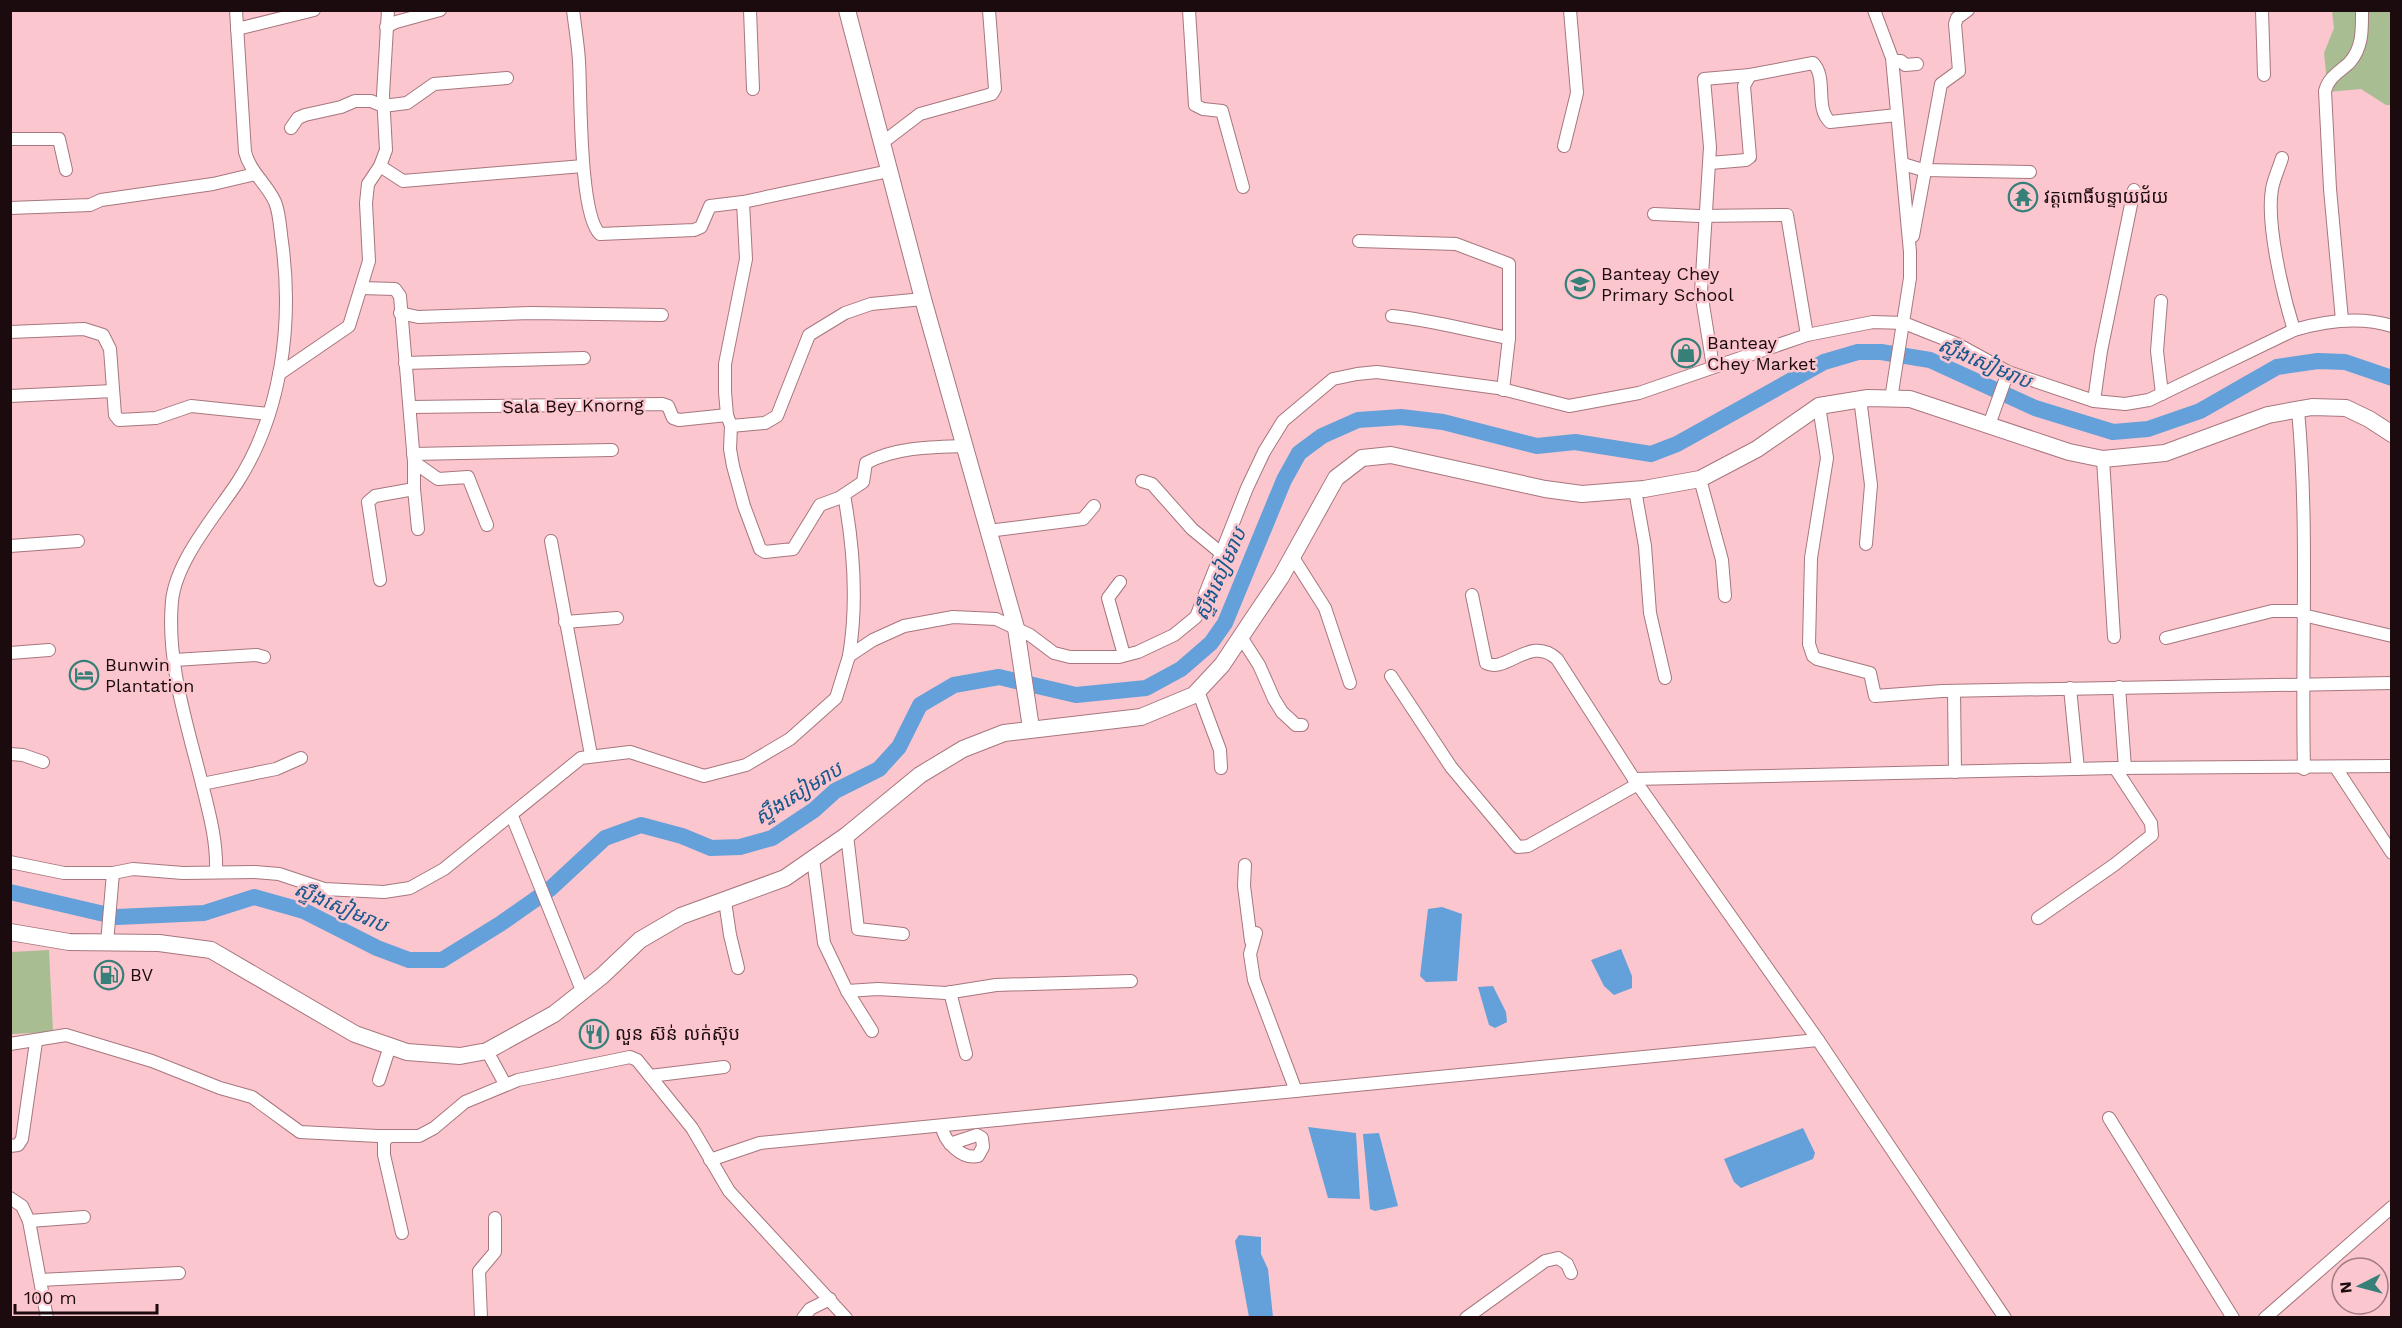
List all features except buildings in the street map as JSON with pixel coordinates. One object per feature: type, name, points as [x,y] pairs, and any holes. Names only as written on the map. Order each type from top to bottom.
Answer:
[{"type":"street","points":[[216,872],[216,843],[174,660],[172,599],[178,573],[249,464],[269,414],[279,374],[286,309],[286,272],[275,201],[255,174],[245,152],[236,10]]},
{"type":"street","points":[[237,29],[285,20],[314,10]]},
{"type":"street","points":[[279,374],[349,327],[361,288],[369,261],[366,203],[368,184],[380,166],[386,150],[383,106],[388,10]]},
{"type":"street","points":[[386,27],[440,10]]},
{"type":"street","points":[[573,10],[579,60],[583,166],[594,226],[596,231],[604,236],[694,230],[701,227],[710,206],[743,202],[802,187],[889,171]]},
{"type":"street","points":[[750,10],[753,89]]},
{"type":"street","points":[[847,10],[923,299],[1017,633],[1031,728]]},
{"type":"street","points":[[882,143],[920,114],[992,94],[995,89],[989,10]]},
{"type":"street","points":[[1189,10],[1196,105],[1203,109],[1222,111],[1243,187]]},
{"type":"street","points":[[1564,146],[1577,93],[1570,10]]},
{"type":"street","points":[[1874,10],[1893,61],[1910,252],[1910,278],[1891,399]]},
{"type":"street","points":[[1910,252],[1923,170],[1941,84],[1959,71],[1957,18],[1968,10]]},
{"type":"street","points":[[2262,10],[2264,75]]},
{"type":"street","points":[[2342,320],[2330,189],[2325,91],[2330,78],[2349,62],[2357,51],[2362,33],[2362,10]]},
{"type":"street","points":[[1893,61],[1901,61],[1905,66],[1917,64]]},
{"type":"street","points":[[1713,367],[1701,292],[1710,163],[1704,79],[1750,75],[1813,63],[1819,75],[1823,111],[1830,122],[1897,115]]},
{"type":"street","points":[[1710,163],[1746,160],[1750,157],[1744,86],[1750,75]]},
{"type":"street","points":[[291,128],[298,118],[332,110],[355,101],[371,101],[383,106],[407,103],[434,84],[507,78]]},
{"type":"street","points":[[10,139],[59,139],[66,170]]},
{"type":"street","points":[[2282,158],[2272,189],[2271,204],[2282,282],[2294,330]]},
{"type":"street","points":[[1902,164],[1923,170],[2030,172]]},
{"type":"street","points":[[380,166],[403,182],[583,166]]},
{"type":"street","points":[[10,208],[90,205],[101,200],[213,184],[255,174]]},
{"type":"street","points":[[2094,401],[2101,351],[2134,190]]},
{"type":"street","points":[[743,202],[746,259],[726,364],[730,449],[744,506],[760,549],[765,552],[793,549],[820,505],[843,495],[863,482],[866,463],[878,457],[902,451],[964,446]]},
{"type":"street","points":[[1654,214],[1787,215],[1807,335]]},
{"type":"street","points":[[1359,241],[1456,244],[1503,260],[1510,268],[1507,292],[1509,338],[1503,390]]},
{"type":"street","points":[[361,288],[395,289],[400,296],[418,529]]},
{"type":"street","name":"Sala Bey Knorng","points":[[410,407],[662,404],[668,406],[673,418],[679,420],[765,423],[777,416],[809,335],[845,313],[872,304],[923,299]]},
{"type":"street","points":[[2161,300],[2157,351],[2162,394]]},
{"type":"street","points":[[400,313],[418,317],[531,313],[662,315]]},
{"type":"street","points":[[1392,316],[1435,320],[1463,330],[1509,338]]},
{"type":"street","points":[[849,656],[873,639],[904,626],[933,619],[996,619],[1054,653],[1077,658],[1138,652],[1174,635],[1196,617],[1264,452],[1283,422],[1333,379],[1377,372],[1503,390],[1569,406],[1640,393],[1807,335],[1873,321],[1904,323],[1957,344],[2006,376],[2094,401],[2141,403],[2294,330],[2318,323],[2342,320],[2391,327]]},
{"type":"street","points":[[10,332],[84,329],[104,335],[110,349],[115,415],[119,420],[156,418],[191,406],[269,414]]},
{"type":"street","points":[[405,363],[584,358]]},
{"type":"street","points":[[1989,425],[2006,376]]},
{"type":"street","points":[[10,396],[113,391]]},
{"type":"street","points":[[1860,398],[1871,485],[1866,544]]},
{"type":"street","points":[[10,932],[69,942],[108,936],[220,954],[355,1034],[407,1052],[460,1056],[487,1051],[554,1014],[583,993],[640,940],[681,916],[785,878],[847,835],[920,775],[963,749],[1004,733],[1031,728],[1141,717],[1178,703],[1197,691],[1222,665],[1241,637],[1292,556],[1336,478],[1351,465],[1369,457],[1391,455],[1545,489],[1582,494],[1635,490],[1700,479],[1757,448],[1820,406],[1860,398],[1910,399],[2069,452],[2103,459],[2165,453],[2268,415],[2312,407],[2346,408],[2369,419],[2391,434]]},
{"type":"street","points":[[1820,406],[1827,458],[1811,558],[1808,634],[1813,656],[1867,672],[1871,677],[1875,696],[2070,688],[2391,683]]},
{"type":"street","points":[[2298,410],[2303,471],[2304,769]]},
{"type":"street","points":[[414,458],[612,450]]},
{"type":"street","points":[[414,458],[438,479],[468,477],[487,525]]},
{"type":"street","points":[[2103,459],[2114,637]]},
{"type":"street","points":[[1700,479],[1722,560],[1725,596]]},
{"type":"street","points":[[1142,481],[1152,484],[1192,529],[1221,553]]},
{"type":"street","points":[[380,580],[368,502],[375,496],[414,489]]},
{"type":"street","points":[[1635,490],[1646,556],[1650,614],[1665,678]]},
{"type":"street","points":[[10,862],[64,873],[112,878],[133,868],[279,874],[324,889],[384,892],[410,888],[444,869],[512,816],[571,764],[591,755],[630,752],[704,776],[746,765],[790,739],[836,698],[849,656],[854,620],[854,569],[850,529],[843,495]]},
{"type":"street","points":[[988,531],[1083,519],[1094,506]]},
{"type":"street","points":[[10,546],[78,541]]},
{"type":"street","points":[[551,542],[591,755]]},
{"type":"street","points":[[1292,556],[1325,608],[1350,683]]},
{"type":"street","points":[[1120,582],[1108,598],[1124,655]]},
{"type":"street","points":[[1472,595],[1486,663],[1494,666],[1533,651],[1550,652],[1636,782],[1818,1040],[2005,1317]]},
{"type":"street","points":[[2166,638],[2272,611],[2303,613],[2391,636]]},
{"type":"street","points":[[565,622],[617,618]]},
{"type":"street","points":[[1241,637],[1259,665],[1282,712],[1296,725],[1302,725]]},
{"type":"street","points":[[10,653],[49,650]]},
{"type":"street","points":[[174,660],[257,655],[264,657]]},
{"type":"street","points":[[1391,676],[1451,767],[1518,847],[1528,846],[1636,782],[2120,768],[2304,769],[2391,766]]},
{"type":"street","points":[[2038,918],[2114,865],[2152,835],[2151,823],[2120,768],[2119,687]]},
{"type":"street","points":[[2070,688],[2078,769]]},
{"type":"street","points":[[1197,691],[1218,744],[1221,768]]},
{"type":"street","points":[[1954,691],[1955,772]]},
{"type":"street","points":[[10,754],[23,755],[43,762]]},
{"type":"street","points":[[202,784],[276,769],[301,758]]},
{"type":"street","points":[[2336,768],[2391,853]]},
{"type":"street","points":[[512,816],[583,993]]},
{"type":"street","points":[[847,835],[858,929],[903,934]]},
{"type":"street","points":[[813,860],[824,943],[847,991],[872,1031]]},
{"type":"street","points":[[1245,865],[1244,886],[1254,938],[1250,954],[1254,980],[1296,1091]]},
{"type":"street","points":[[108,936],[112,878]]},
{"type":"street","points":[[725,901],[729,935],[738,968]]},
{"type":"street","points":[[847,991],[950,992],[996,986],[1131,981]]},
{"type":"street","points":[[950,992],[966,1054]]},
{"type":"street","points":[[10,1044],[36,1042],[66,1035],[178,1070],[220,1088],[252,1097],[300,1132],[388,1137],[419,1136],[434,1128],[455,1107],[504,1084],[620,1058],[637,1060],[692,1128],[729,1191],[846,1317]]},
{"type":"street","points":[[710,1160],[760,1143],[1818,1040]]},
{"type":"street","points":[[10,1146],[18,1145],[22,1139],[36,1042]]},
{"type":"street","points":[[379,1080],[390,1046]]},
{"type":"street","points":[[487,1051],[504,1084]]},
{"type":"street","points":[[650,1076],[724,1067]]},
{"type":"street","points":[[2109,1118],[2233,1317]]},
{"type":"street","points":[[942,1126],[943,1135],[950,1144]]},
{"type":"street","points":[[388,1137],[384,1142],[384,1155],[402,1233]]},
{"type":"street","points":[[10,1198],[22,1206],[29,1221],[47,1317]]},
{"type":"street","points":[[2265,1317],[2391,1207]]},
{"type":"street","points":[[29,1221],[84,1217]]},
{"type":"street","points":[[481,1317],[479,1271],[495,1252],[495,1218]]},
{"type":"street","points":[[1466,1317],[1545,1261],[1558,1258],[1567,1264],[1571,1273]]},
{"type":"street","points":[[40,1280],[179,1272]]},
{"type":"street","points":[[803,1317],[810,1309],[830,1299]]},
{"type":"green space","points":[[2332,11],[2391,11],[2391,105],[2386,105],[2361,89],[2328,92],[2324,53],[2334,28]]},
{"type":"green space","points":[[49,950],[53,1032],[12,1034],[10,952]]},
{"type":"water","points":[[1442,907],[1462,914],[1457,981],[1426,982],[1420,976],[1428,909]]},
{"type":"water","points":[[1621,949],[1632,976],[1632,988],[1614,995],[1604,986],[1591,960]]},
{"type":"water","points":[[1493,986],[1506,1012],[1507,1022],[1495,1028],[1489,1025],[1478,987]]},
{"type":"water","points":[[1308,1127],[1356,1133],[1360,1199],[1328,1198]]},
{"type":"water","points":[[1803,1128],[1815,1153],[1813,1159],[1741,1188],[1734,1182],[1724,1159]]},
{"type":"water","points":[[1379,1133],[1398,1206],[1375,1211],[1370,1209],[1363,1134]]},
{"type":"water","points":[[1239,1235],[1261,1237],[1261,1254],[1268,1269],[1273,1317],[1249,1317],[1235,1241]]},
{"type":"waterway","name":"ស្ទឹងសៀមរាប","points":[[10,892],[117,917],[204,913],[254,897],[304,911],[377,948],[409,960],[442,960],[550,889],[605,838],[641,825],[682,836],[711,848],[740,847],[772,838],[814,810],[835,791],[879,769],[899,747],[920,705],[954,685],[999,677],[1076,695],[1146,688],[1181,669],[1211,643],[1225,623],[1284,480],[1299,453],[1322,436],[1358,420],[1401,417],[1443,422],[1537,446],[1575,442],[1651,454],[1677,444],[1824,362],[1858,352],[1881,352],[1930,360],[2035,408],[2113,432],[2148,429],[2200,411],[2277,367],[2318,361],[2345,362],[2392,378]]},
{"type":"place","name":"វត្តពោធិ៍បន្ទាយជ័យ","points":[[2023,197]]},
{"type":"place","name":"Banteay Chey Primary School","points":[[1580,284]]},
{"type":"place","name":"Banteay Chey Market","points":[[1686,353]]},
{"type":"place","name":"Bunwin Plantation","points":[[84,675]]},
{"type":"place","name":"BV","points":[[109,975]]},
{"type":"place","name":"លួន ស៊ន់ លក់ស៊ុប","points":[[594,1034]]}]
